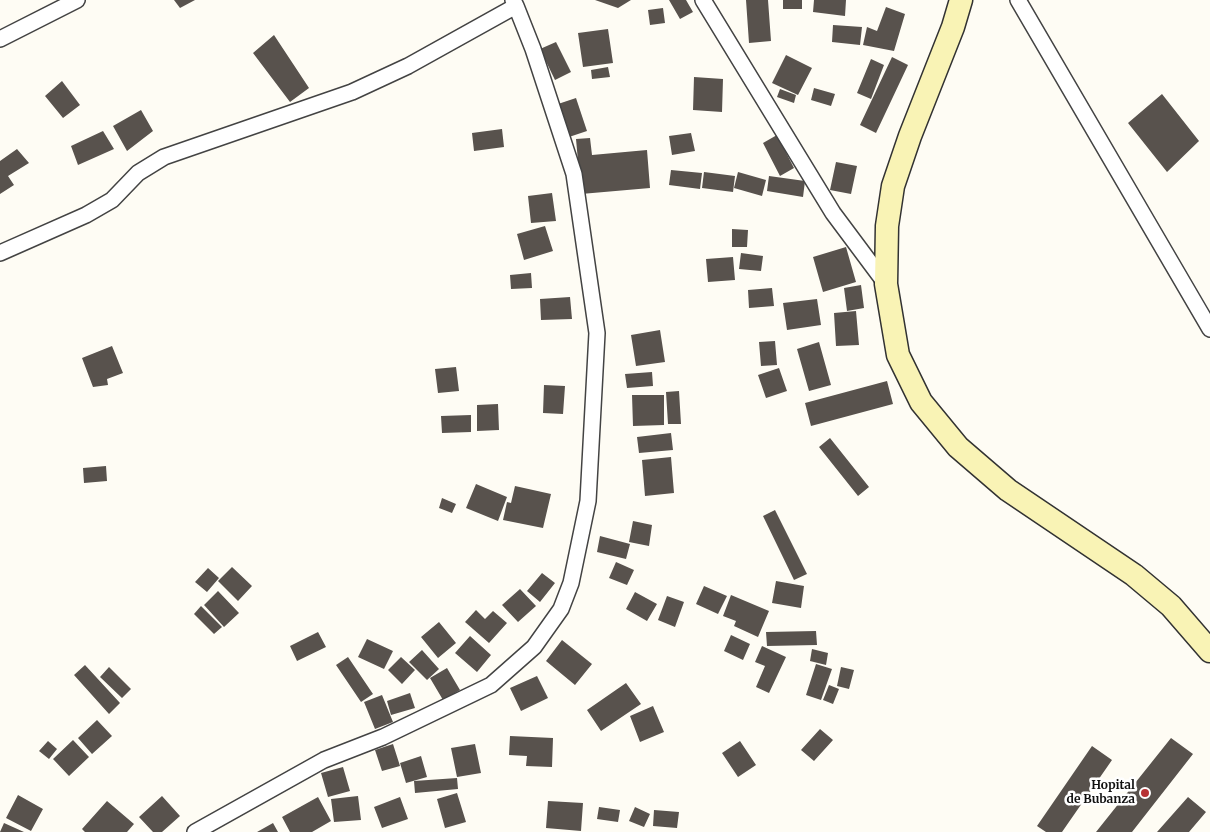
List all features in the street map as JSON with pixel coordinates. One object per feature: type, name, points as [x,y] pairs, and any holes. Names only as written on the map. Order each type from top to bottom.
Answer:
[{"type":"main road","points":[[961,0],[953,27],[910,136],[893,186],[887,226],[886,284],[898,355],[921,402],[958,447],[1008,490],[1134,575],[1171,606],[1210,651]]},
{"type":"street","points":[[0,39],[77,0]]},
{"type":"street","points":[[703,0],[833,213],[886,284]]},
{"type":"street","points":[[1018,0],[1210,329]]},
{"type":"street","points":[[0,253],[92,212],[112,200],[138,173],[164,157],[352,92],[408,66],[514,3],[533,49],[574,174],[597,333],[588,501],[571,583],[562,609],[534,647],[491,684],[383,737],[324,760],[195,832]]},
{"type":"building","points":[[174,0],[195,0],[180,8]]},
{"type":"building","points":[[595,0],[631,0],[618,8]]},
{"type":"building","points":[[669,0],[686,0],[693,12],[680,19]]},
{"type":"building","points":[[746,0],[768,0],[771,41],[749,43]]},
{"type":"building","points":[[783,0],[802,0],[802,9],[783,9]]},
{"type":"building","points":[[814,0],[846,0],[845,16],[813,12]]},
{"type":"building","points":[[886,7],[905,14],[894,51],[863,45],[867,27],[877,31]]},
{"type":"building","points":[[663,8],[665,23],[650,25],[648,10]]},
{"type":"building","points":[[833,25],[862,27],[860,45],[832,42]]},
{"type":"building","points":[[608,29],[613,63],[583,67],[578,33]]},
{"type":"building","points":[[274,35],[309,88],[290,102],[253,53]]},
{"type":"building","points":[[556,42],[571,72],[555,80],[540,49]]},
{"type":"building","points":[[786,55],[812,68],[798,95],[772,83]]},
{"type":"building","points":[[892,57],[908,65],[876,133],[860,125]]},
{"type":"building","points":[[871,59],[884,65],[871,99],[857,93]]},
{"type":"building","points":[[608,67],[610,77],[592,79],[591,70]]},
{"type":"building","points":[[694,77],[723,79],[722,112],[693,110]]},
{"type":"building","points":[[62,81],[80,105],[63,118],[45,96]]},
{"type":"building","points":[[814,88],[835,94],[831,106],[811,100]]},
{"type":"building","points":[[780,89],[796,95],[794,103],[777,97]]},
{"type":"building","points":[[1162,94],[1199,141],[1167,172],[1128,123]]},
{"type":"building","points":[[576,98],[587,131],[569,137],[558,104]]},
{"type":"building","points":[[141,110],[153,131],[127,151],[113,126]]},
{"type":"building","points":[[502,129],[504,147],[474,151],[472,133]]},
{"type":"building","points":[[103,131],[114,149],[78,165],[71,146]]},
{"type":"building","points":[[691,133],[695,151],[672,155],[669,136]]},
{"type":"building","points":[[777,135],[794,168],[780,176],[763,143]]},
{"type":"building","points":[[590,138],[592,155],[647,150],[650,188],[581,194],[576,139]]},
{"type":"building","points":[[17,149],[29,163],[8,176],[14,185],[0,194],[0,161]]},
{"type":"building","points":[[836,162],[857,166],[851,194],[830,190]]},
{"type":"building","points":[[671,170],[702,173],[700,189],[669,185]]},
{"type":"building","points":[[704,172],[735,176],[733,192],[702,188]]},
{"type":"building","points":[[738,172],[766,180],[762,196],[734,188]]},
{"type":"building","points":[[769,176],[805,181],[803,197],[767,191]]},
{"type":"building","points":[[552,193],[556,221],[531,223],[528,196]]},
{"type":"building","points":[[545,226],[553,251],[524,260],[517,234]]},
{"type":"building","points":[[732,229],[748,230],[747,247],[732,247]]},
{"type":"building","points":[[846,247],[856,282],[823,292],[813,257]]},
{"type":"building","points":[[741,253],[763,256],[761,271],[739,269]]},
{"type":"building","points":[[733,257],[735,280],[708,282],[706,259]]},
{"type":"building","points":[[531,273],[532,288],[511,289],[510,275]]},
{"type":"building","points":[[861,285],[864,308],[847,311],[844,288]]},
{"type":"building","points":[[772,288],[774,306],[749,308],[748,290]]},
{"type":"building","points":[[570,297],[572,319],[541,320],[540,299]]},
{"type":"building","points":[[817,299],[821,325],[787,330],[783,303]]},
{"type":"building","points":[[856,311],[859,345],[836,346],[834,313]]},
{"type":"building","points":[[660,330],[665,362],[636,366],[631,335]]},
{"type":"building","points":[[775,341],[777,365],[761,366],[759,342]]},
{"type":"building","points":[[819,342],[831,385],[809,391],[797,349]]},
{"type":"building","points":[[112,346],[123,373],[107,379],[108,385],[93,387],[82,358]]},
{"type":"building","points":[[456,367],[459,391],[438,393],[435,369]]},
{"type":"building","points":[[779,368],[787,391],[766,398],[758,375]]},
{"type":"building","points":[[652,372],[653,386],[627,388],[625,374]]},
{"type":"building","points":[[887,381],[893,404],[811,426],[805,403]]},
{"type":"building","points":[[544,385],[565,386],[563,414],[543,413]]},
{"type":"building","points":[[679,391],[681,424],[668,424],[666,392]]},
{"type":"building","points":[[632,395],[664,395],[664,425],[633,426]]},
{"type":"building","points":[[498,404],[499,430],[477,431],[477,405]]},
{"type":"building","points":[[471,415],[471,432],[442,433],[441,416]]},
{"type":"building","points":[[671,433],[673,450],[639,453],[637,437]]},
{"type":"building","points":[[830,438],[869,487],[858,496],[819,447]]},
{"type":"building","points":[[671,457],[674,493],[645,496],[642,460]]},
{"type":"building","points":[[106,466],[107,481],[84,483],[83,468]]},
{"type":"building","points":[[476,484],[507,497],[498,521],[466,508]]},
{"type":"building","points":[[515,486],[551,494],[543,528],[503,520],[507,502],[511,503]]},
{"type":"building","points":[[442,498],[456,504],[452,513],[439,508]]},
{"type":"building","points":[[775,510],[807,574],[794,580],[763,516]]},
{"type":"building","points":[[633,521],[652,525],[649,546],[629,542]]},
{"type":"building","points":[[600,536],[630,544],[626,559],[597,552]]},
{"type":"building","points":[[616,562],[634,570],[627,585],[609,578]]},
{"type":"building","points":[[232,567],[252,586],[238,601],[218,581]]},
{"type":"building","points":[[208,568],[219,578],[207,592],[195,582]]},
{"type":"building","points":[[542,573],[555,583],[540,602],[527,591]]},
{"type":"building","points":[[776,581],[804,586],[801,608],[772,603]]},
{"type":"building","points":[[704,586],[727,596],[718,614],[696,604]]},
{"type":"building","points":[[520,589],[536,606],[518,622],[502,605]]},
{"type":"building","points":[[218,591],[239,613],[224,627],[204,605]]},
{"type":"building","points":[[635,592],[657,604],[647,621],[626,609]]},
{"type":"building","points":[[731,595],[769,611],[758,637],[734,626],[736,621],[723,616]]},
{"type":"building","points":[[667,596],[684,602],[675,627],[658,620]]},
{"type":"building","points":[[201,606],[222,627],[214,634],[194,614]]},
{"type":"building","points":[[476,610],[485,619],[493,611],[507,623],[489,643],[465,622]]},
{"type":"building","points":[[439,622],[456,643],[438,658],[421,637]]},
{"type":"building","points":[[816,631],[817,645],[767,646],[766,632]]},
{"type":"building","points":[[318,632],[326,647],[297,661],[290,646]]},
{"type":"building","points":[[731,635],[750,644],[743,660],[724,651]]},
{"type":"building","points":[[470,636],[491,655],[477,672],[455,653]]},
{"type":"building","points":[[367,639],[393,651],[384,669],[358,657]]},
{"type":"building","points":[[562,640],[592,664],[575,685],[546,661]]},
{"type":"building","points":[[762,646],[786,657],[769,693],[756,687],[765,666],[755,662]]},
{"type":"building","points":[[812,649],[828,653],[826,665],[810,661]]},
{"type":"building","points":[[422,650],[439,669],[427,680],[409,662]]},
{"type":"building","points":[[348,657],[373,694],[361,702],[336,665]]},
{"type":"building","points":[[401,657],[415,670],[402,684],[388,670]]},
{"type":"building","points":[[816,664],[832,669],[821,700],[806,695]]},
{"type":"building","points":[[85,665],[120,703],[109,714],[74,675]]},
{"type":"building","points":[[109,667],[131,689],[122,698],[100,677]]},
{"type":"building","points":[[841,667],[854,670],[849,689],[837,686]]},
{"type":"building","points":[[447,668],[460,690],[443,700],[430,678]]},
{"type":"building","points":[[537,676],[548,698],[521,711],[510,688]]},
{"type":"building","points":[[626,683],[641,704],[601,731],[587,710]]},
{"type":"building","points":[[829,685],[839,689],[833,704],[823,700]]},
{"type":"building","points":[[410,693],[415,708],[391,715],[387,701]]},
{"type":"building","points":[[382,695],[393,722],[375,729],[364,702]]},
{"type":"building","points":[[653,706],[664,732],[640,742],[630,716]]},
{"type":"building","points":[[97,720],[112,736],[92,754],[78,738]]},
{"type":"building","points":[[820,729],[833,740],[814,761],[801,750]]},
{"type":"building","points":[[510,736],[553,738],[552,767],[526,766],[527,756],[509,755]]},
{"type":"building","name":"Hopital de Bubanza","points":[[1171,738],[1193,754],[1132,832],[1096,832]]},
{"type":"building","points":[[73,740],[89,757],[69,776],[53,759]]},
{"type":"building","points":[[48,741],[57,749],[49,759],[39,751]]},
{"type":"building","points":[[740,741],[756,765],[738,777],[722,753]]},
{"type":"building","points":[[393,744],[400,766],[382,771],[375,750]]},
{"type":"building","points":[[475,744],[481,773],[457,777],[451,748]]},
{"type":"building","points":[[1092,746],[1112,760],[1062,832],[1046,832],[1037,826]]},
{"type":"building","points":[[421,756],[427,777],[406,783],[400,763]]},
{"type":"building","points":[[343,767],[350,791],[328,797],[321,773]]},
{"type":"building","points":[[457,778],[458,789],[415,793],[414,781]]},
{"type":"building","points":[[457,793],[466,822],[445,828],[437,799]]},
{"type":"building","points":[[18,795],[43,809],[31,831],[6,818]]},
{"type":"building","points":[[162,796],[180,816],[162,832],[153,832],[139,817]]},
{"type":"building","points":[[358,796],[361,820],[334,822],[331,799]]},
{"type":"building","points":[[318,797],[331,821],[312,832],[290,832],[282,817]]},
{"type":"building","points":[[400,797],[408,819],[382,828],[374,807]]},
{"type":"building","points":[[1188,797],[1206,812],[1189,832],[1157,832]]},
{"type":"building","points":[[107,801],[134,824],[127,832],[85,832],[82,829]]},
{"type":"building","points":[[548,801],[583,803],[581,831],[546,828]]},
{"type":"building","points":[[599,807],[620,810],[618,822],[597,819]]},
{"type":"building","points":[[635,807],[650,814],[644,827],[629,821]]},
{"type":"building","points":[[654,810],[679,812],[677,828],[653,826]]},
{"type":"building","points":[[4,823],[24,832],[0,832]]},
{"type":"building","points":[[273,823],[278,832],[257,832]]},
{"type":"place","name":"Hopital de Bubanza","points":[[1145,793]]}]
